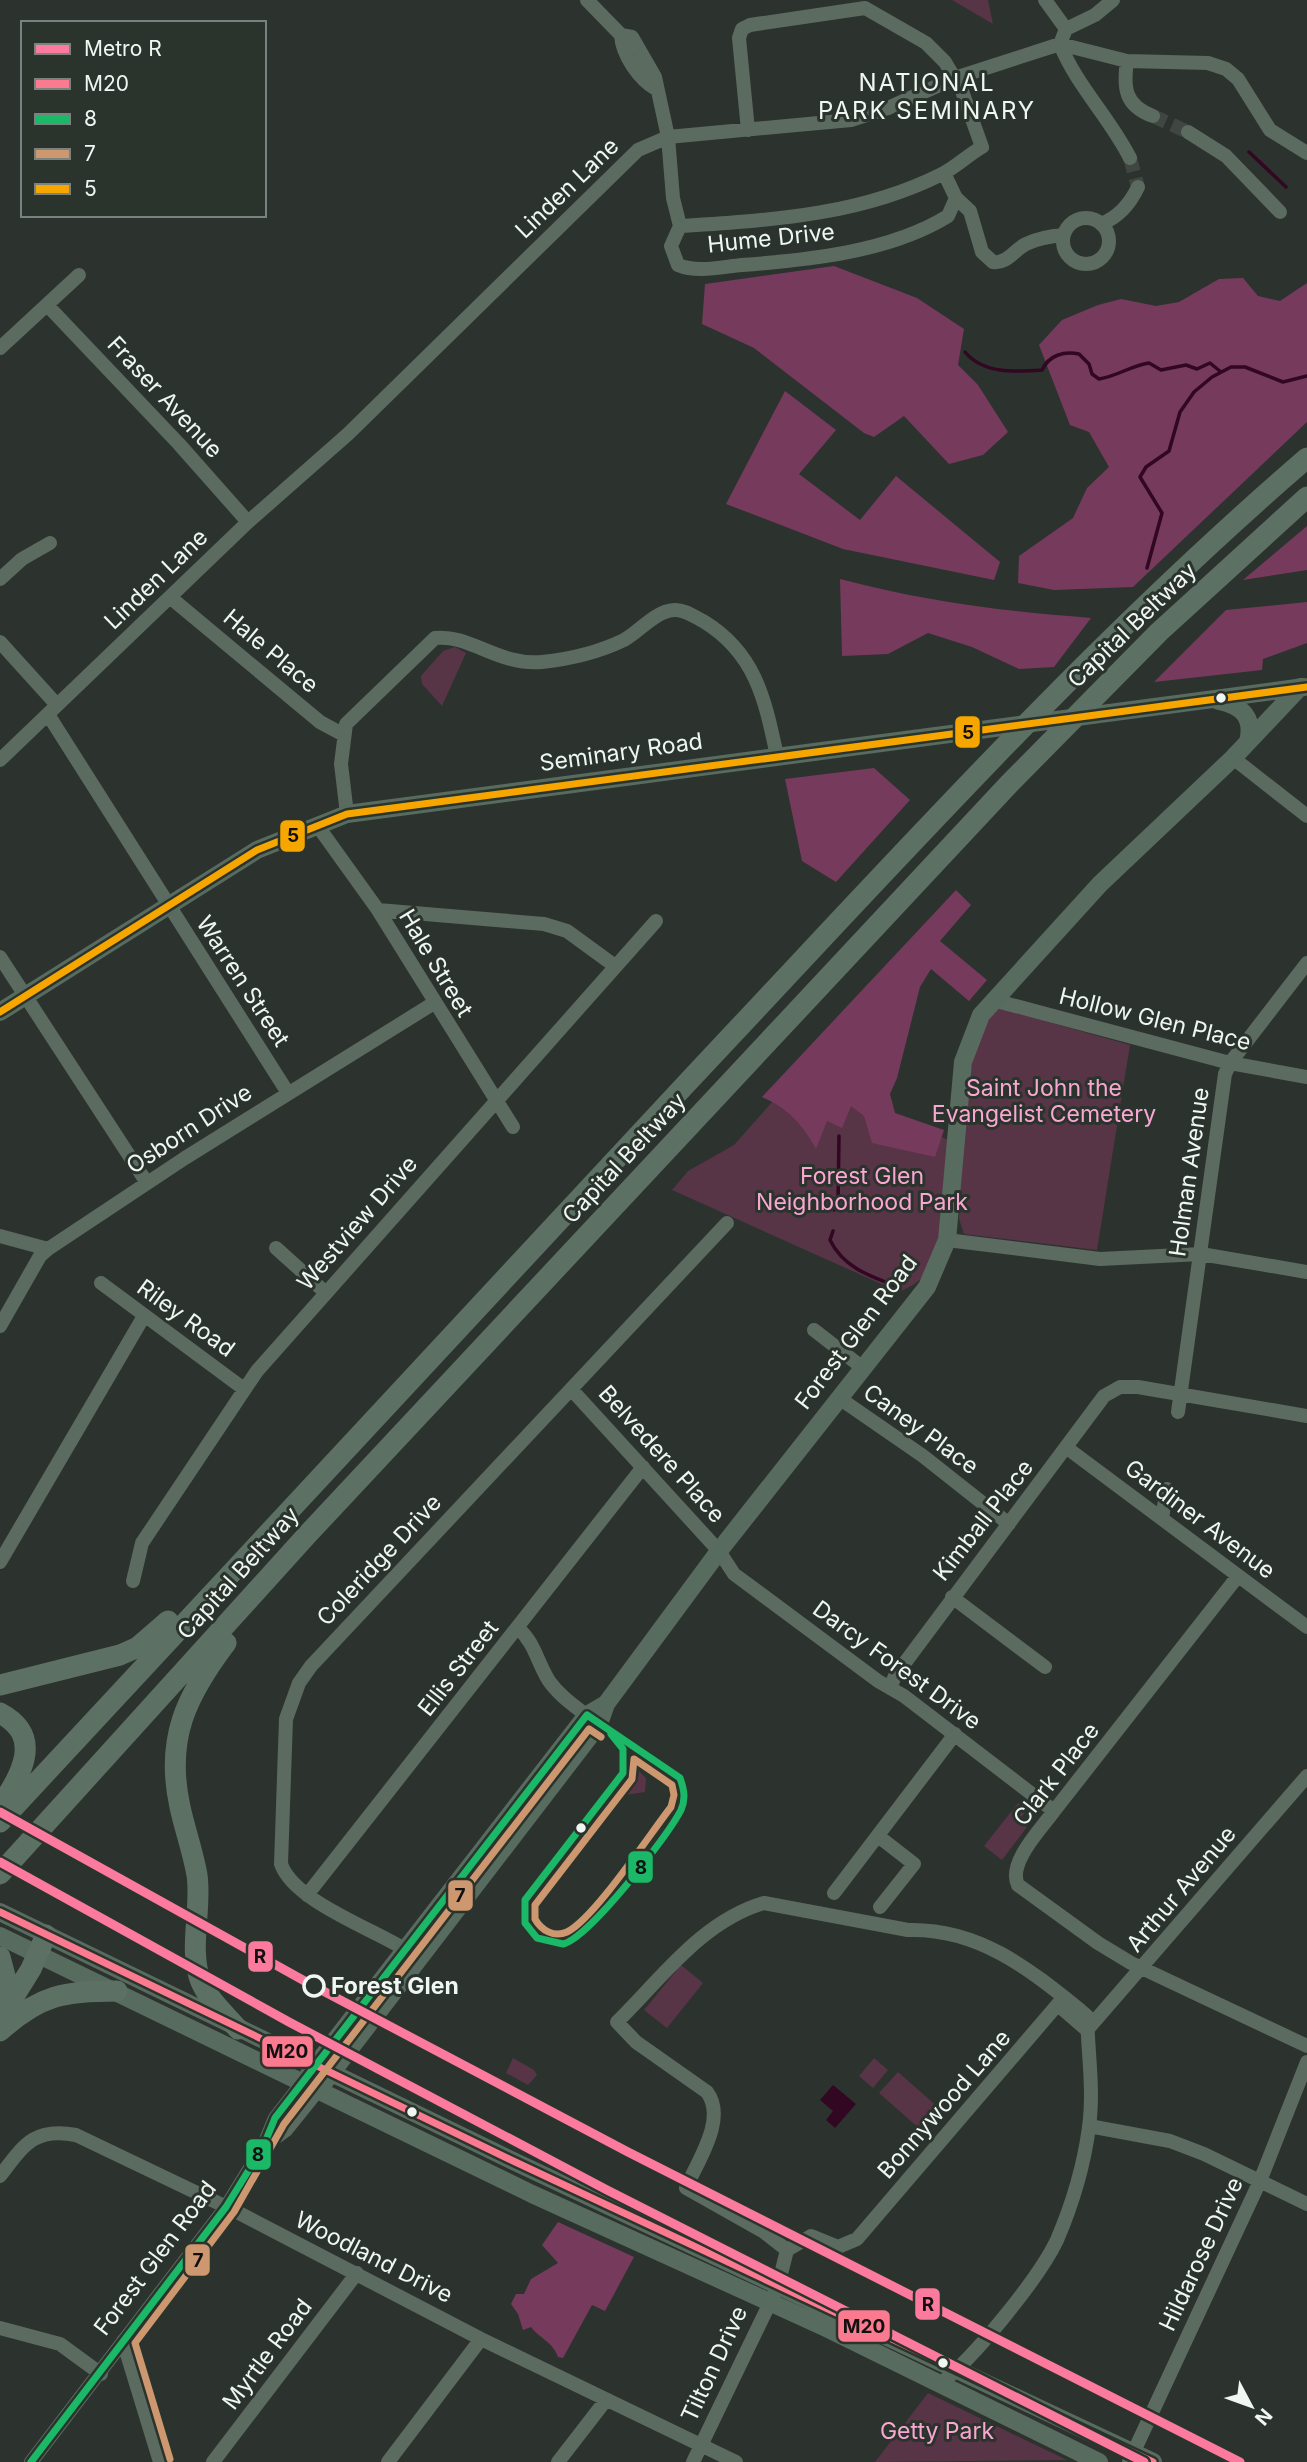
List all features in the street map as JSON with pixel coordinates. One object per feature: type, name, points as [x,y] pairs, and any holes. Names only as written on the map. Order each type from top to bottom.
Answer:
[{"type":"highway","name":"Capital Beltway","points":[[0,1822],[331,1462],[1056,692],[1163,587],[1307,458]]},
{"type":"highway","name":"Capital Beltway","points":[[3,1871],[307,1535],[1009,784],[1159,632],[1307,497]]},
{"type":"highway","points":[[0,1685],[102,1662],[138,1647],[154,1635],[311,1467],[331,1462]]},
{"type":"highway","points":[[238,2029],[212,1999],[198,1969],[197,1877],[176,1783],[177,1736],[191,1693],[204,1672],[307,1535]]},
{"type":"highway","points":[[0,1713],[17,1726],[26,1751],[19,1778],[0,1807]]},
{"type":"highway","points":[[0,2019],[42,1944]]},
{"type":"highway","points":[[0,1957],[5,1976],[0,1997]]},
{"type":"highway","points":[[0,2031],[29,2007],[58,1994],[117,1991]]},
{"type":"main road","name":"Seminary Road","points":[[0,1013],[257,850],[347,814],[1305,685]]},
{"type":"main road","name":"Forest Glen Road","points":[[323,2070],[406,1950],[606,1704],[719,1551],[927,1287],[947,1240],[963,1062],[974,1028],[993,1000],[1100,884],[1233,758],[1305,685]]},
{"type":"main road","points":[[1212,699],[1237,707],[1245,713],[1251,729],[1248,742]]},
{"type":"main road","name":"Forest Glen Road","points":[[311,2086],[593,1720]]},
{"type":"main road","points":[[0,1912],[42,1944],[117,1991],[532,2194],[940,2384],[1099,2462]]},
{"type":"main road","points":[[0,1936],[42,1944],[238,2029],[778,2286],[960,2369],[1131,2458],[1153,2462]]},
{"type":"street","name":"Hume Drive","points":[[587,0],[621,36],[632,37],[647,59],[668,137],[673,198],[680,226],[671,246],[672,256],[686,268],[841,255],[916,230],[948,216],[956,198]]},
{"type":"street","points":[[1045,0],[1066,29]]},
{"type":"street","points":[[1113,0],[1095,15],[1066,29],[1060,44],[1068,63],[1116,131],[1130,158]]},
{"type":"street","points":[[680,226],[782,219],[849,209],[944,173],[982,147],[946,62],[926,43],[865,8],[750,25],[742,29],[739,38],[748,130]]},
{"type":"street","points":[[1060,44],[1127,61],[1208,63],[1226,69],[1238,79],[1270,130],[1307,153]]},
{"type":"street","name":"Linden Lane","points":[[0,760],[248,522],[348,434],[638,150],[668,137],[851,120],[888,108],[955,78],[1060,44]]},
{"type":"street","points":[[1127,61],[1124,79],[1129,100],[1136,109],[1153,116]]},
{"type":"street","points":[[1188,132],[1226,156],[1280,212]]},
{"type":"street","points":[[944,173],[956,198],[970,211],[982,252],[993,262],[1006,260],[1024,245],[1046,237],[1064,235]]},
{"type":"street","points":[[1101,224],[1114,219],[1130,202],[1138,187]]},
{"type":"street","points":[[1092,219],[1101,224],[1108,237],[1107,248],[1101,257],[1092,263],[1080,263],[1070,258],[1064,249],[1064,235],[1077,220],[1092,219]]},
{"type":"street","points":[[0,348],[79,275]]},
{"type":"street","name":"Fraser Avenue","points":[[47,305],[179,444],[248,522]]},
{"type":"street","points":[[0,579],[22,559],[50,543]]},
{"type":"street","name":"Hale Place","points":[[171,598],[320,722],[344,735]]},
{"type":"street","points":[[347,814],[341,764],[344,735],[353,716],[437,638],[449,637],[503,660],[532,663],[578,658],[626,639],[660,615],[673,610],[692,614],[717,629],[749,664],[765,698],[777,756]]},
{"type":"street","name":"Warren Street","points":[[0,642],[53,710],[168,906],[288,1093]]},
{"type":"street","points":[[1233,758],[1307,816]]},
{"type":"street","name":"Hale Street","points":[[317,825],[378,910],[513,1127]]},
{"type":"street","points":[[378,910],[544,924],[567,931],[615,966]]},
{"type":"street","name":"Westview Drive","points":[[133,1581],[142,1544],[244,1389],[495,1100],[656,921]]},
{"type":"street","points":[[0,957],[147,1183]]},
{"type":"street","name":"Holman Avenue","points":[[1178,1412],[1225,1074],[1230,1063],[1307,963]]},
{"type":"street","name":"Hollow Glen Place","points":[[993,1000],[1230,1063],[1307,1077]]},
{"type":"street","name":"Osborn Drive","points":[[0,1326],[40,1256],[48,1249],[288,1093],[434,1003]]},
{"type":"street","name":"Coleridge Drive","points":[[406,1950],[307,1895],[285,1876],[281,1864],[286,1719],[299,1683],[311,1666],[727,1223]]},
{"type":"street","points":[[0,1236],[48,1249]]},
{"type":"street","points":[[947,1240],[1100,1259],[1201,1254],[1307,1272]]},
{"type":"street","points":[[276,1248],[326,1293]]},
{"type":"street","name":"Riley Road","points":[[101,1283],[244,1389]]},
{"type":"street","points":[[0,1562],[144,1316]]},
{"type":"street","points":[[814,1330],[863,1368]]},
{"type":"street","name":"Kimball Place","points":[[890,1688],[895,1676],[952,1597],[1104,1396],[1120,1387],[1181,1394]]},
{"type":"street","name":"Belvedere Place","points":[[571,1389],[719,1551]]},
{"type":"street","points":[[1181,1394],[1307,1416]]},
{"type":"street","name":"Caney Place","points":[[839,1398],[923,1456],[1009,1524]]},
{"type":"street","name":"Gardiner Avenue","points":[[1067,1448],[1307,1626]]},
{"type":"street","name":"Ellis Street","points":[[307,1895],[643,1467]]},
{"type":"street","points":[[1163,1518],[1167,1489]]},
{"type":"street","name":"Darcy Forest Drive","points":[[719,1551],[734,1574],[955,1734],[1054,1811]]},
{"type":"street","name":"Clark Place","points":[[1238,1576],[1054,1811],[1015,1870],[1018,1885],[1098,1943],[1143,1969],[1307,2046]]},
{"type":"street","points":[[952,1597],[1045,1667]]},
{"type":"street","points":[[518,1628],[530,1639],[550,1682],[563,1697],[593,1720]]},
{"type":"street","points":[[834,1893],[955,1734]]},
{"type":"street","name":"Arthur Avenue","points":[[1087,2030],[1143,1969],[1307,1776]]},
{"type":"street","points":[[878,1836],[914,1864],[880,1907]]},
{"type":"street","points":[[787,2250],[764,2232],[686,2188],[717,2116],[715,2102],[707,2092],[636,2042],[617,2022],[678,1958],[708,1934],[752,1907],[764,1903],[908,1930],[931,1930],[985,1944],[1020,1962],[1087,2030],[1093,2082],[1089,2126],[1076,2186],[1056,2242],[1011,2306],[960,2369],[940,2384]]},
{"type":"street","name":"Bonnywood Lane","points":[[787,2250],[811,2236],[838,2247],[857,2239],[1061,2001]]},
{"type":"street","name":"Hildarose Drive","points":[[1131,2458],[1260,2181],[1307,2062]]},
{"type":"street","name":"Forest Glen Road","points":[[32,2462],[226,2207],[263,2147],[286,2130],[311,2086]]},
{"type":"street","points":[[1089,2126],[1170,2141],[1307,2204]]},
{"type":"street","name":"Woodland Drive","points":[[0,2176],[32,2139],[58,2132],[76,2135],[226,2207],[481,2339],[736,2462]]},
{"type":"street","name":"Tilton Drive","points":[[693,2462],[778,2286],[787,2250]]},
{"type":"street","name":"Myrtle Road","points":[[213,2462],[357,2273]]},
{"type":"street","points":[[0,2328],[60,2344],[101,2374]]},
{"type":"street","points":[[388,2462],[481,2339]]},
{"type":"street","points":[[122,2341],[160,2462]]},
{"type":"street","points":[[558,2462],[606,2400]]},
{"type":"green space","points":[[952,0],[988,0],[993,24]]},
{"type":"green space","points":[[455,647],[466,653],[442,706],[422,684],[421,676],[443,651]]},
{"type":"green space","name":"Saint John the Evangelist Cemetery","points":[[995,1007],[1130,1045],[1097,1250],[964,1234],[959,1219],[968,1083],[974,1056]]},
{"type":"green space","name":"Forest Glen Neighborhood Park","points":[[797,1074],[951,1141],[939,1245],[926,1273],[899,1292],[672,1190],[688,1171],[734,1145]]},
{"type":"green space","points":[[637,1769],[646,1778],[645,1792],[619,1796],[534,1911],[535,1902],[542,1889]]},
{"type":"green space","points":[[1018,1803],[1027,1810],[1019,1820],[1027,1827],[1002,1860],[984,1846]]},
{"type":"green space","points":[[681,1965],[703,1983],[667,2028],[644,2010]]},
{"type":"green space","points":[[513,2058],[534,2070],[537,2075],[528,2085],[506,2073]]},
{"type":"green space","points":[[874,2058],[888,2070],[873,2088],[859,2076]]},
{"type":"green space","points":[[898,2072],[940,2109],[921,2130],[879,2093]]},
{"type":"green space","name":"Getty Park","points":[[928,2393],[1067,2460],[875,2462]]},
{"type":"shaded area","points":[[834,266],[917,298],[964,329],[958,365],[978,385],[1008,432],[983,455],[949,464],[904,416],[874,437],[864,433],[754,348],[702,324],[705,284]]},
{"type":"shaded area","points":[[1243,278],[1258,296],[1280,301],[1307,283],[1307,422],[1133,587],[1054,590],[1018,583],[1019,556],[1073,518],[1087,488],[1109,467],[1089,432],[1070,425],[1039,345],[1062,320],[1098,305],[1121,299],[1156,306],[1179,302],[1219,279]]},
{"type":"shaded area","points":[[785,391],[836,430],[799,474],[860,520],[896,476],[1000,562],[994,580],[843,549],[726,504]]},
{"type":"shaded area","points":[[1307,526],[1307,570],[1243,580]]},
{"type":"shaded area","points":[[840,579],[965,605],[1091,618],[1054,667],[1019,669],[972,647],[928,633],[888,654],[842,656]]},
{"type":"shaded area","points":[[1307,602],[1307,643],[1263,659],[1262,670],[1154,682],[1226,610]]},
{"type":"shaded area","points":[[874,768],[910,800],[836,882],[802,861],[785,779]]},
{"type":"shaded area","points":[[956,890],[971,905],[940,941],[987,980],[969,1001],[931,969],[920,987],[897,1078],[890,1094],[895,1113],[944,1130],[935,1157],[872,1143],[864,1116],[851,1106],[842,1128],[827,1121],[816,1149],[794,1118],[780,1106],[762,1097]]},
{"type":"shaded area","points":[[833,2085],[856,2104],[835,2128],[826,2120],[833,2111],[820,2100]]},
{"type":"shaded area","points":[[558,2222],[634,2257],[605,2311],[592,2305],[563,2358],[558,2357],[553,2348],[531,2327],[523,2330],[518,2314],[511,2304],[516,2294],[524,2294],[531,2279],[558,2263],[542,2245]]},
{"type":"waterway","points":[[1249,152],[1286,187]]},
{"type":"waterway","points":[[965,352],[972,359],[990,368],[1011,371],[1042,370],[1058,355],[1079,354],[1089,364],[1092,374],[1099,379],[1149,363],[1161,370],[1186,365],[1197,369],[1210,363],[1221,372]]},
{"type":"waterway","points":[[1147,568],[1162,513],[1140,477],[1146,467],[1169,451],[1180,412],[1194,392],[1212,377],[1231,367],[1245,367],[1283,382],[1307,376]]},
{"type":"waterway","points":[[834,1210],[838,1204],[839,1136]]},
{"type":"waterway","points":[[833,1231],[830,1240],[849,1264],[896,1286]]},
{"type":"tunnel","points":[[1153,116],[1188,132]]},
{"type":"tunnel","points":[[1130,158],[1138,187]]},
{"type":"metro line","name":"R","points":[[0,1812],[310,1984],[628,2152],[1240,2462]]},
{"type":"metro line","name":"R","points":[[0,1862],[289,2022],[607,2190],[1144,2462]]},
{"type":"transit line","name":"5","points":[[0,1012],[257,850],[347,814],[1307,687]]},
{"type":"transit line","name":"8","points":[[31,2462],[226,2207],[263,2147],[275,2118],[587,1715],[680,1778],[684,1794],[681,1810],[645,1862],[608,1906],[575,1938],[563,1944],[537,1938],[525,1923],[525,1900],[623,1773],[623,1749],[611,1734]]},
{"type":"transit line","name":"7","points":[[170,2459],[135,2343],[234,2212],[284,2124],[589,1729],[601,1737]]},
{"type":"transit line","name":"7","points":[[634,1759],[672,1785],[674,1795],[671,1807],[592,1911],[567,1932],[548,1932],[535,1919],[535,1905],[632,1779],[634,1759]]},
{"type":"transit line","name":"M20","points":[[0,1912],[509,2159],[1153,2462]]},
{"type":"place","name":"Forest Glen","points":[[314,1986]]},
{"type":"district","name":"NATIONAL PARK SEMINARY","points":[[927,97]]}]
